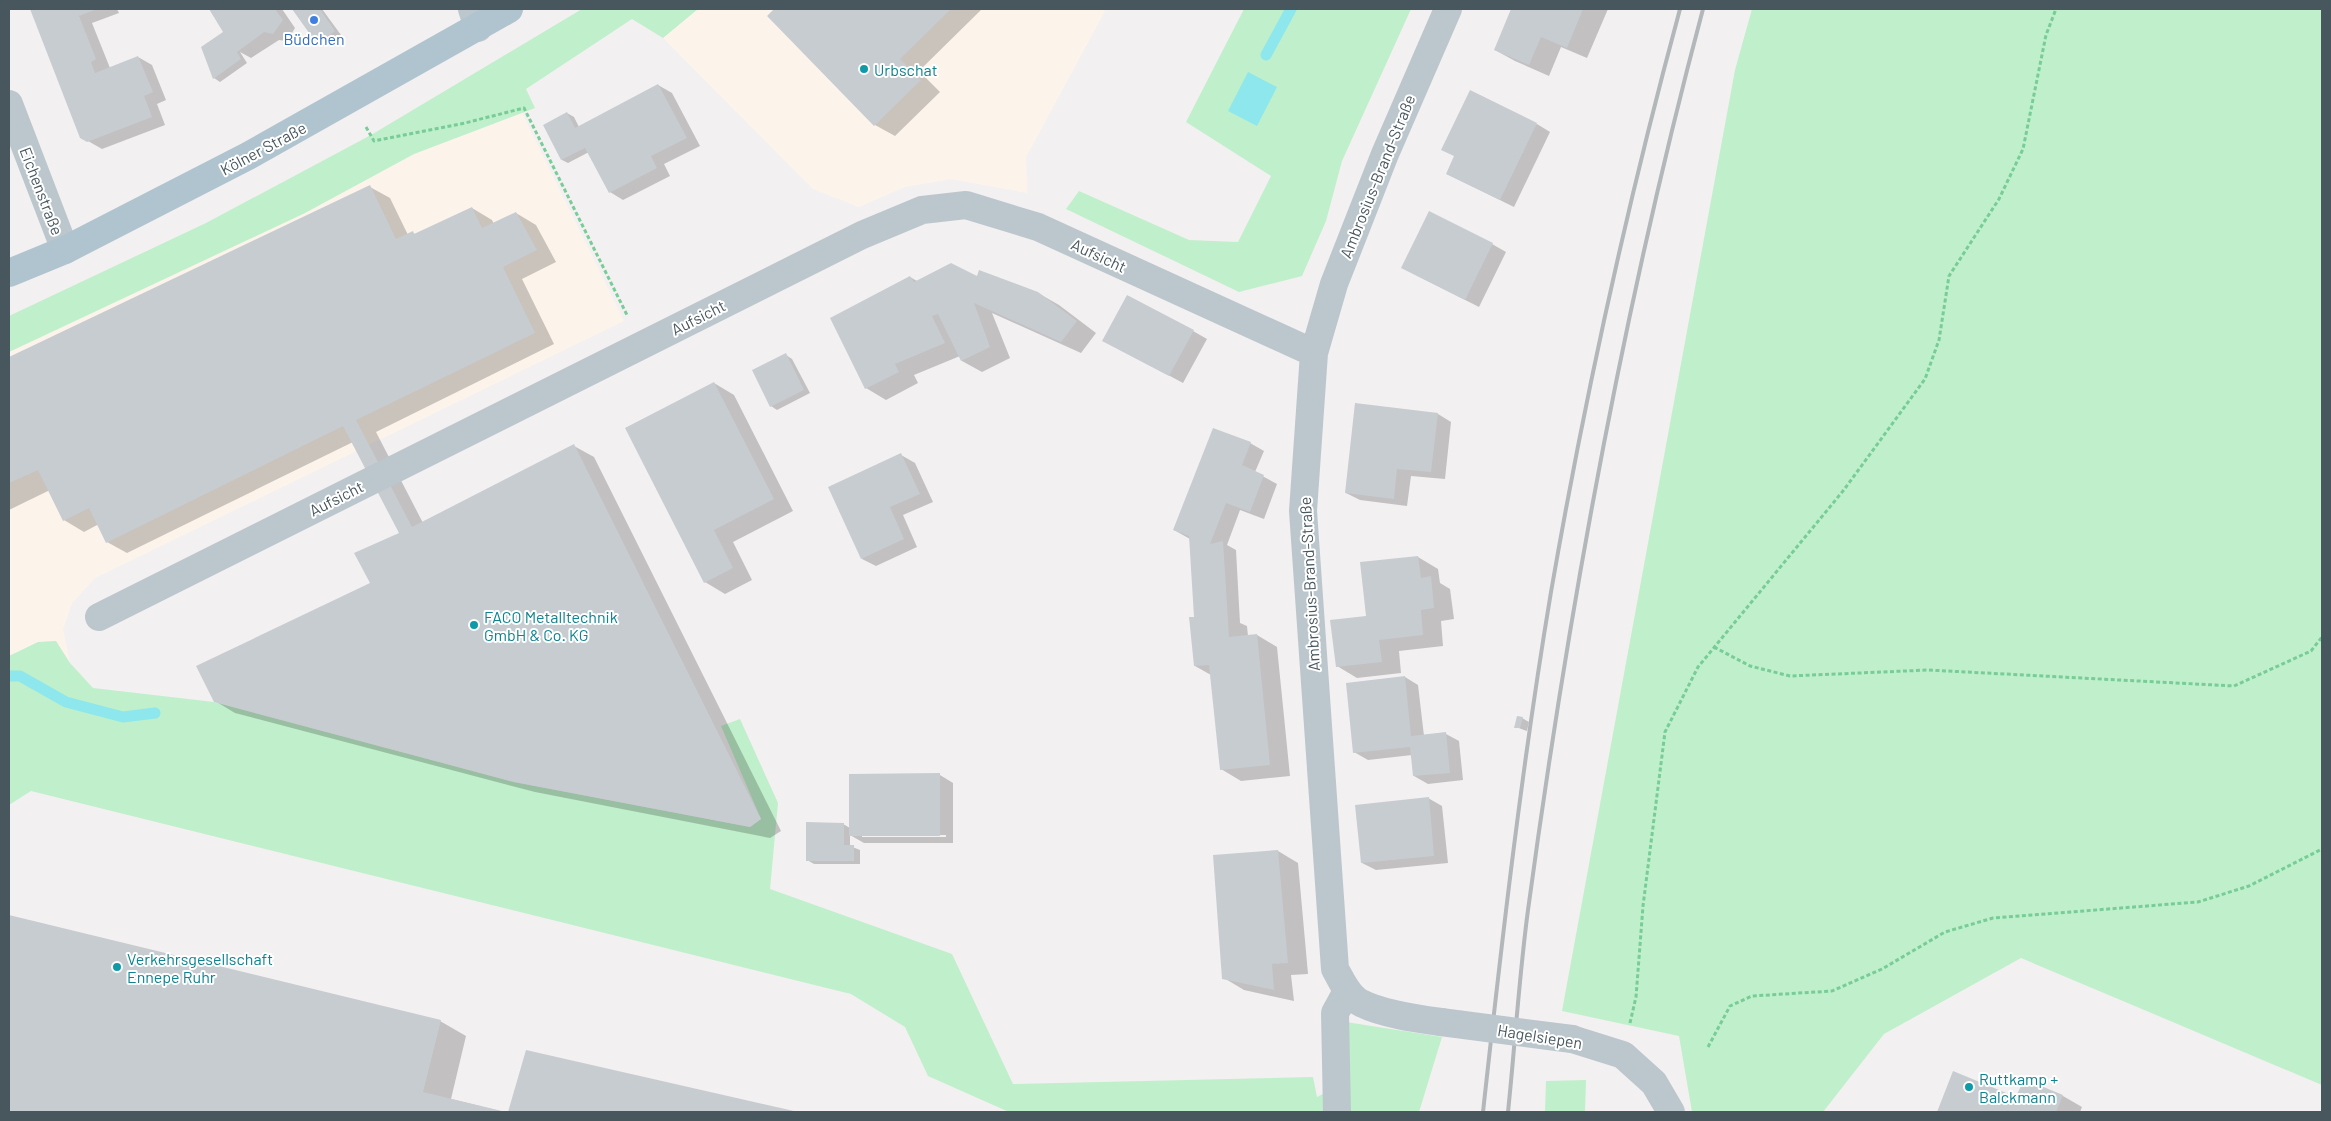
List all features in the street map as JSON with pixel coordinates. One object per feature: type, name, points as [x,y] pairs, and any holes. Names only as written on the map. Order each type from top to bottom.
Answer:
[{"type":"main road","name":"Kölner Straße","points":[[9,273],[65,250],[248,156],[475,18],[510,9]]},
{"type":"street","name":"Ambrosius-Brand-Straße","points":[[1441,1022],[1411,1018],[1360,1003],[1347,991],[1335,969],[1303,511],[1314,353],[1334,284],[1348,247],[1385,154],[1448,9]]},
{"type":"street","name":"Eichenstraße","points":[[9,104],[65,250]]},
{"type":"street","name":"Aufsicht","points":[[98,618],[862,235],[922,210],[966,205],[1038,227],[1314,353]]},
{"type":"street","points":[[1337,1112],[1335,1013],[1347,991]]},
{"type":"street","name":"Hagelsiepen","points":[[1441,1022],[1572,1039],[1623,1055],[1654,1083],[1671,1112]]},
{"type":"path","points":[[1623,1055],[1636,997],[1643,906],[1665,732],[1698,667],[1843,492],[1925,379],[1939,340],[1949,276],[1999,199],[2023,149],[2046,35],[2056,9]]},
{"type":"path","points":[[374,141],[465,123],[524,108],[642,344]]},
{"type":"path","points":[[1714,647],[1750,666],[1790,676],[1928,670],[2234,686],[2311,652],[2322,637]]},
{"type":"path","points":[[1708,1047],[1730,1006],[1752,996],[1832,991],[1882,969],[1945,932],[1993,918],[2198,902],[2249,886],[2322,849]]},
{"type":"shaded area","points":[[698,9],[1106,9],[1026,157],[1027,193],[951,179],[905,187],[859,207],[813,189],[663,38]]},
{"type":"shaded area","points":[[522,113],[624,321],[95,578],[72,603],[63,629],[70,663],[56,641],[38,642],[9,656],[9,352],[305,213],[414,154]]},
{"type":"green space","points":[[582,9],[698,9],[663,38],[632,19],[526,89],[535,108],[414,154],[305,213],[9,352],[9,316],[206,223],[371,135]]},
{"type":"green space","points":[[1244,9],[1411,9],[1342,161],[1326,221],[1302,276],[1239,292],[1066,209],[1079,191],[1189,240],[1238,242],[1271,176],[1186,122]]},
{"type":"green space","points":[[1752,9],[2322,9],[2322,1085],[2021,958],[1884,1034],[1823,1112],[1692,1112],[1679,1036],[1562,1011],[1735,70]]},
{"type":"green space","points":[[56,641],[70,663],[93,688],[214,702],[514,782],[750,827],[761,819],[721,726],[740,719],[778,803],[770,889],[952,954],[1013,1084],[1313,1077],[1317,1097],[1347,1081],[1346,1022],[1442,1037],[1419,1112],[1009,1112],[928,1076],[905,1027],[851,994],[31,791],[9,805],[9,656],[38,642]]},
{"type":"green space","points":[[1586,1080],[1585,1112],[1545,1112],[1546,1081]]},
{"type":"water","points":[[1248,72],[1277,87],[1257,126],[1228,111]]},
{"type":"building","points":[[30,9],[97,9],[79,16],[96,59],[91,62],[95,73],[138,56],[153,92],[144,96],[152,117],[87,142],[80,138]]},
{"type":"building","points":[[209,9],[275,9],[283,20],[273,34],[264,32],[237,52],[241,59],[213,79],[201,47],[223,32]]},
{"type":"building","name":"Büdchen","points":[[292,9],[320,9],[335,31],[317,44]]},
{"type":"building","name":"Urbschat","points":[[774,9],[951,9],[900,59],[921,80],[874,126],[767,16]]},
{"type":"building","points":[[1511,9],[1583,9],[1567,48],[1541,37],[1529,65],[1494,50]]},
{"type":"building","points":[[658,84],[687,138],[651,156],[657,168],[609,193],[585,148],[561,160],[543,125],[567,112],[575,128]]},
{"type":"building","points":[[1470,90],[1537,123],[1500,200],[1446,174],[1454,156],[1441,150]]},
{"type":"building","points":[[370,185],[396,239],[413,231],[414,234],[472,207],[482,228],[516,212],[537,250],[503,267],[535,333],[356,420],[412,527],[574,444],[761,819],[750,827],[514,782],[214,702],[196,666],[370,583],[354,553],[399,533],[343,426],[106,543],[89,508],[63,521],[38,470],[9,483],[9,357]]},
{"type":"building","points":[[1429,211],[1493,243],[1465,300],[1401,268]]},
{"type":"building","points":[[951,263],[977,276],[979,270],[1038,292],[1077,321],[1061,342],[974,303],[990,347],[961,361],[938,314],[932,316],[945,343],[895,364],[899,372],[865,389],[830,318],[910,276],[914,282]]},
{"type":"building","points":[[1127,295],[1194,330],[1169,376],[1102,341]]},
{"type":"building","points":[[786,353],[804,390],[770,407],[752,370]]},
{"type":"building","points":[[714,382],[774,499],[714,530],[733,568],[704,583],[625,428]]},
{"type":"building","points":[[1355,403],[1438,413],[1431,472],[1397,469],[1394,499],[1345,493]]},
{"type":"building","points":[[1213,428],[1251,442],[1242,465],[1264,475],[1250,512],[1226,503],[1210,544],[1223,541],[1229,637],[1257,634],[1270,765],[1220,770],[1209,665],[1194,666],[1189,617],[1194,617],[1189,536],[1173,530]]},
{"type":"building","points":[[901,453],[920,494],[890,507],[904,539],[861,559],[828,487]]},
{"type":"building","points":[[1418,556],[1421,578],[1431,576],[1434,608],[1421,610],[1423,635],[1379,640],[1382,662],[1336,667],[1330,620],[1366,616],[1360,562]]},
{"type":"building","points":[[1405,676],[1411,736],[1446,732],[1450,773],[1413,776],[1410,747],[1353,753],[1346,683]]},
{"type":"building","points":[[1517,716],[1523,717],[1520,728],[1514,728]]},
{"type":"building","points":[[940,773],[940,836],[849,836],[849,774]]},
{"type":"building","points":[[1429,797],[1434,856],[1361,863],[1355,805]]},
{"type":"building","points":[[806,822],[844,823],[844,845],[854,845],[854,861],[806,861]]},
{"type":"building","points":[[1278,850],[1288,963],[1272,964],[1274,990],[1222,979],[1213,855]]},
{"type":"building","name":"Verkehrsgesellschaft Ennepe Ruhr","points":[[9,915],[441,1020],[423,1092],[506,1112],[9,1112]]},
{"type":"building","points":[[526,1050],[794,1111],[508,1112]]},
{"type":"building","name":"Ruttkamp + Balckmann","points":[[1953,1071],[2016,1097],[2024,1079],[2063,1095],[2056,1112],[1937,1112]]},
{"type":"waterway","points":[[1266,55],[1291,9]]},
{"type":"waterway","points":[[9,676],[20,676],[66,702],[123,717],[155,713]]},
{"type":"railway","points":[[1483,1112],[1522,787],[1551,592],[1564,519],[1593,372],[1625,226],[1680,9]]},
{"type":"railway","points":[[1508,1112],[1528,910],[1544,796],[1581,570],[1601,457],[1648,232],[1674,120],[1703,9]]},
{"type":"place","name":"Büdchen","points":[[314,20]]},
{"type":"place","name":"Urbschat","points":[[864,69]]},
{"type":"place","name":"FACO Metalltechnik GmbH & Co. KG","points":[[474,625]]},
{"type":"place","name":"Verkehrsgesellschaft Ennepe Ruhr","points":[[117,967]]},
{"type":"place","name":"Ruttkamp + Balckmann","points":[[1969,1087]]}]
